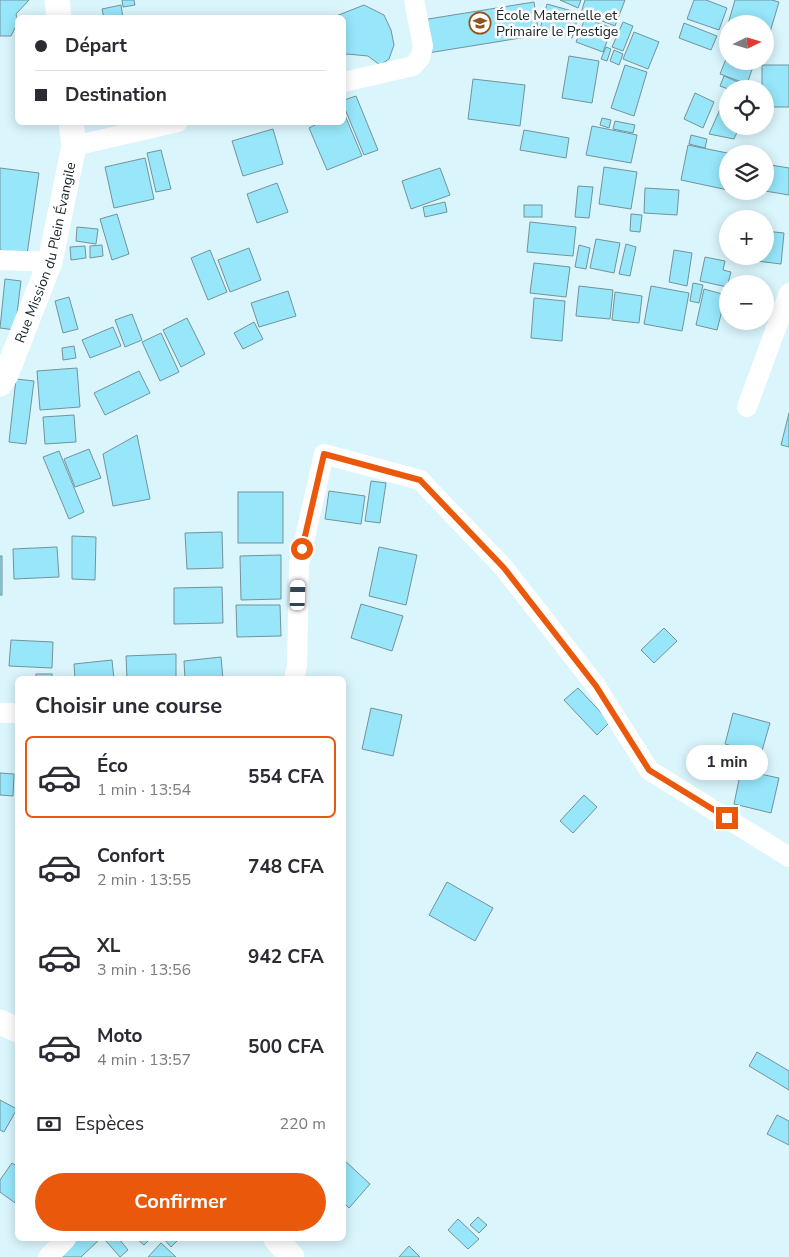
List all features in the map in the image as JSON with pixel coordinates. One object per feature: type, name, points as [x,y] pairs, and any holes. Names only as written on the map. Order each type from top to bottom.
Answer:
[{"type":"street","points":[[57,0],[59,15]]},
{"type":"street","points":[[346,82],[412,66],[420,58],[423,46],[414,0]]},
{"type":"street","points":[[73,134],[152,125]]},
{"type":"street","name":"Rue Mission du Plein Évangile","points":[[0,384],[6,375],[50,262],[73,134]]},
{"type":"street","points":[[0,260],[50,262]]},
{"type":"street","points":[[747,407],[789,293]]},
{"type":"street","points":[[295,676],[297,666],[299,564],[324,454],[420,480],[504,568],[596,686],[649,770],[789,856]]},
{"type":"street","points":[[0,713],[15,713]]},
{"type":"street","points":[[0,1022],[15,1029]]},
{"type":"street","points":[[48,1257],[64,1241]]},
{"type":"street","points":[[278,1241],[292,1257]]},
{"type":"building","points":[[0,0],[29,0],[15,15],[15,28],[11,36],[0,36]]},
{"type":"building","points":[[122,0],[134,0],[135,5],[123,7]]},
{"type":"building","points":[[560,0],[581,0],[578,8]]},
{"type":"building","points":[[585,0],[625,0],[615,26],[581,13]]},
{"type":"building","points":[[694,0],[706,0],[727,8],[724,15],[719,15],[719,30],[687,19]]},
{"type":"building","points":[[735,0],[772,0],[779,2],[774,19],[774,15],[731,15]]},
{"type":"building","name":"École Maternelle et Primaire le Prestige","points":[[534,2],[539,35],[428,53],[422,20]]},
{"type":"building","points":[[547,4],[579,13],[572,38],[540,29]]},
{"type":"building","points":[[121,5],[123,15],[103,15],[102,9]]},
{"type":"building","points":[[364,5],[384,15],[391,30],[394,45],[389,59],[380,65],[368,56],[346,55],[346,15],[339,15]]},
{"type":"building","points":[[585,18],[612,28],[603,52],[576,42]]},
{"type":"building","points":[[623,22],[633,26],[623,51],[612,47]]},
{"type":"building","points":[[684,23],[717,36],[711,50],[679,38]]},
{"type":"building","points":[[634,32],[659,42],[648,69],[623,59]]},
{"type":"building","points":[[606,47],[611,49],[607,61],[601,59]]},
{"type":"building","points":[[614,50],[623,54],[619,65],[610,61]]},
{"type":"building","points":[[569,56],[599,61],[592,103],[562,98]]},
{"type":"building","points":[[625,65],[647,72],[634,116],[611,108]]},
{"type":"building","points":[[774,65],[789,65],[789,107],[774,107],[774,80],[762,80],[762,70],[774,70]]},
{"type":"building","points":[[722,70],[752,70],[748,80],[736,80],[720,74]]},
{"type":"building","points":[[724,76],[733,80],[722,80]]},
{"type":"building","points":[[473,79],[525,85],[520,126],[468,119]]},
{"type":"building","points":[[695,93],[714,102],[703,128],[684,119]]},
{"type":"building","points":[[356,96],[378,150],[364,155],[346,111],[346,99]]},
{"type":"building","points":[[719,112],[719,135],[736,135],[734,139],[709,134]]},
{"type":"building","points":[[346,118],[362,156],[327,170],[309,128],[315,125],[346,125]]},
{"type":"building","points":[[602,118],[611,120],[609,128],[600,125]]},
{"type":"building","points":[[615,121],[635,125],[633,133],[613,129]]},
{"type":"building","points":[[592,126],[637,135],[631,163],[586,155]]},
{"type":"building","points":[[273,129],[283,164],[243,176],[232,141]]},
{"type":"building","points":[[524,130],[569,138],[566,158],[520,150]]},
{"type":"building","points":[[691,135],[707,139],[705,148],[689,144]]},
{"type":"building","points":[[688,145],[719,151],[719,188],[681,180]]},
{"type":"building","points":[[161,150],[171,189],[156,192],[147,153]]},
{"type":"building","points":[[145,158],[154,199],[114,208],[105,167]]},
{"type":"building","points":[[774,166],[789,168],[789,195],[774,192]]},
{"type":"building","points":[[604,167],[637,172],[631,209],[599,204]]},
{"type":"building","points":[[0,168],[39,173],[27,254],[0,250]]},
{"type":"building","points":[[440,168],[450,195],[411,209],[402,181]]},
{"type":"building","points":[[277,183],[288,212],[257,223],[247,194]]},
{"type":"building","points":[[578,186],[593,187],[589,218],[575,217]]},
{"type":"building","points":[[645,188],[679,190],[677,215],[644,213]]},
{"type":"building","points":[[445,202],[447,212],[425,217],[423,207]]},
{"type":"building","points":[[524,205],[542,205],[542,217],[524,217]]},
{"type":"building","points":[[117,214],[129,254],[112,260],[100,219]]},
{"type":"building","points":[[631,214],[642,215],[640,232],[630,231]]},
{"type":"building","points":[[530,222],[576,227],[573,256],[527,252]]},
{"type":"building","points":[[77,227],[98,229],[96,244],[76,241]]},
{"type":"building","points":[[774,232],[784,233],[781,264],[774,263]]},
{"type":"building","points":[[596,239],[620,243],[614,273],[590,268]]},
{"type":"building","points":[[626,244],[636,247],[630,276],[619,274]]},
{"type":"building","points":[[102,245],[103,256],[90,258],[90,246]]},
{"type":"building","points":[[579,245],[590,248],[586,269],[575,267]]},
{"type":"building","points":[[85,246],[86,258],[71,260],[70,247]]},
{"type":"building","points":[[249,248],[261,280],[230,292],[218,260]]},
{"type":"building","points":[[210,250],[227,292],[208,300],[191,258]]},
{"type":"building","points":[[674,250],[692,253],[687,286],[669,282]]},
{"type":"building","points":[[705,257],[719,260],[719,265],[724,265],[723,270],[731,272],[730,275],[719,275],[719,285],[700,281]]},
{"type":"building","points":[[534,263],[570,267],[566,297],[530,293]]},
{"type":"building","points":[[5,279],[21,281],[15,330],[0,328]]},
{"type":"building","points":[[693,283],[703,285],[699,303],[690,301]]},
{"type":"building","points":[[579,286],[613,290],[610,319],[576,316]]},
{"type":"building","points":[[651,286],[689,293],[682,331],[644,324]]},
{"type":"building","points":[[704,289],[719,293],[719,322],[717,330],[696,325]]},
{"type":"building","points":[[288,291],[296,316],[259,327],[251,303]]},
{"type":"building","points":[[615,292],[642,296],[639,323],[612,320]]},
{"type":"building","points":[[69,297],[78,329],[63,333],[55,301]]},
{"type":"building","points":[[534,298],[565,301],[562,341],[531,338]]},
{"type":"building","points":[[132,314],[142,340],[125,347],[115,320]]},
{"type":"building","points":[[187,318],[205,354],[181,367],[163,330]]},
{"type":"building","points":[[254,322],[263,339],[243,349],[234,333]]},
{"type":"building","points":[[113,327],[121,346],[90,358],[82,340]]},
{"type":"building","points":[[161,333],[179,372],[160,381],[142,342]]},
{"type":"building","points":[[74,346],[76,358],[63,360],[62,348]]},
{"type":"building","points":[[77,368],[80,407],[40,410],[37,371]]},
{"type":"building","points":[[139,371],[150,393],[105,415],[94,393]]},
{"type":"building","points":[[16,379],[34,381],[26,444],[9,442]]},
{"type":"building","points":[[789,413],[789,447],[781,445]]},
{"type":"building","points":[[74,415],[76,442],[45,444],[43,417]]},
{"type":"building","points":[[137,435],[150,499],[113,506],[103,454]]},
{"type":"building","points":[[89,449],[101,478],[75,487],[64,459]]},
{"type":"building","points":[[59,451],[84,512],[69,519],[43,457]]},
{"type":"building","points":[[371,481],[386,483],[380,523],[365,521]]},
{"type":"building","points":[[329,491],[365,496],[361,524],[325,519]]},
{"type":"building","points":[[238,492],[283,492],[283,543],[238,543]]},
{"type":"building","points":[[222,532],[223,568],[187,569],[185,533]]},
{"type":"building","points":[[72,536],[96,537],[95,580],[72,579]]},
{"type":"building","points":[[57,547],[59,577],[14,579],[13,549]]},
{"type":"building","points":[[379,547],[417,555],[406,605],[369,596]]},
{"type":"building","points":[[281,555],[281,599],[241,600],[240,556]]},
{"type":"building","points":[[0,556],[2,556],[2,595],[0,595]]},
{"type":"building","points":[[222,587],[223,623],[174,624],[174,588]]},
{"type":"building","points":[[361,604],[403,616],[392,651],[351,638]]},
{"type":"building","points":[[236,605],[280,605],[281,636],[237,637]]},
{"type":"building","points":[[664,628],[677,641],[654,663],[641,650]]},
{"type":"building","points":[[11,640],[53,642],[52,668],[9,666]]},
{"type":"building","points":[[176,654],[176,676],[127,676],[126,656]]},
{"type":"building","points":[[221,657],[223,676],[185,676],[184,661]]},
{"type":"building","points":[[112,660],[114,676],[75,676],[74,664]]},
{"type":"building","points":[[36,674],[52,674],[52,676],[36,676]]},
{"type":"building","points":[[578,688],[610,722],[597,735],[564,700]]},
{"type":"building","points":[[371,708],[402,715],[393,756],[362,749]]},
{"type":"building","points":[[733,713],[770,723],[761,754],[725,744]]},
{"type":"building","points":[[741,770],[779,778],[771,813],[734,804]]},
{"type":"building","points":[[0,773],[14,774],[13,796],[0,795]]},
{"type":"building","points":[[584,795],[597,807],[573,833],[560,821]]},
{"type":"building","points":[[447,882],[493,908],[475,941],[429,915]]},
{"type":"building","points":[[757,1052],[789,1071],[789,1090],[749,1066]]},
{"type":"building","points":[[0,1100],[15,1108],[15,1113],[4,1132],[0,1130]]},
{"type":"building","points":[[777,1115],[789,1121],[789,1145],[767,1134]]},
{"type":"building","points":[[346,1162],[370,1184],[349,1208],[346,1205]]},
{"type":"building","points":[[12,1163],[15,1165],[15,1203],[0,1192],[0,1180]]},
{"type":"building","points":[[478,1217],[487,1225],[479,1233],[470,1225]]},
{"type":"building","points":[[458,1219],[479,1239],[468,1249],[448,1230]]},
{"type":"building","points":[[72,1241],[98,1241],[81,1257],[56,1257]]},
{"type":"building","points":[[106,1241],[121,1241],[128,1250],[120,1257]]},
{"type":"building","points":[[139,1241],[148,1241],[144,1245]]},
{"type":"building","points":[[166,1241],[177,1241],[171,1247]]},
{"type":"building","points":[[161,1243],[176,1257],[148,1257]]},
{"type":"building","points":[[409,1246],[420,1257],[399,1257]]},
{"type":"place","name":"École Maternelle et Primaire le Prestige","points":[[480,23]]},
{"type":"route","points":[[302,549],[324,454],[420,480],[504,568],[596,686],[649,770],[727,818]]}]
